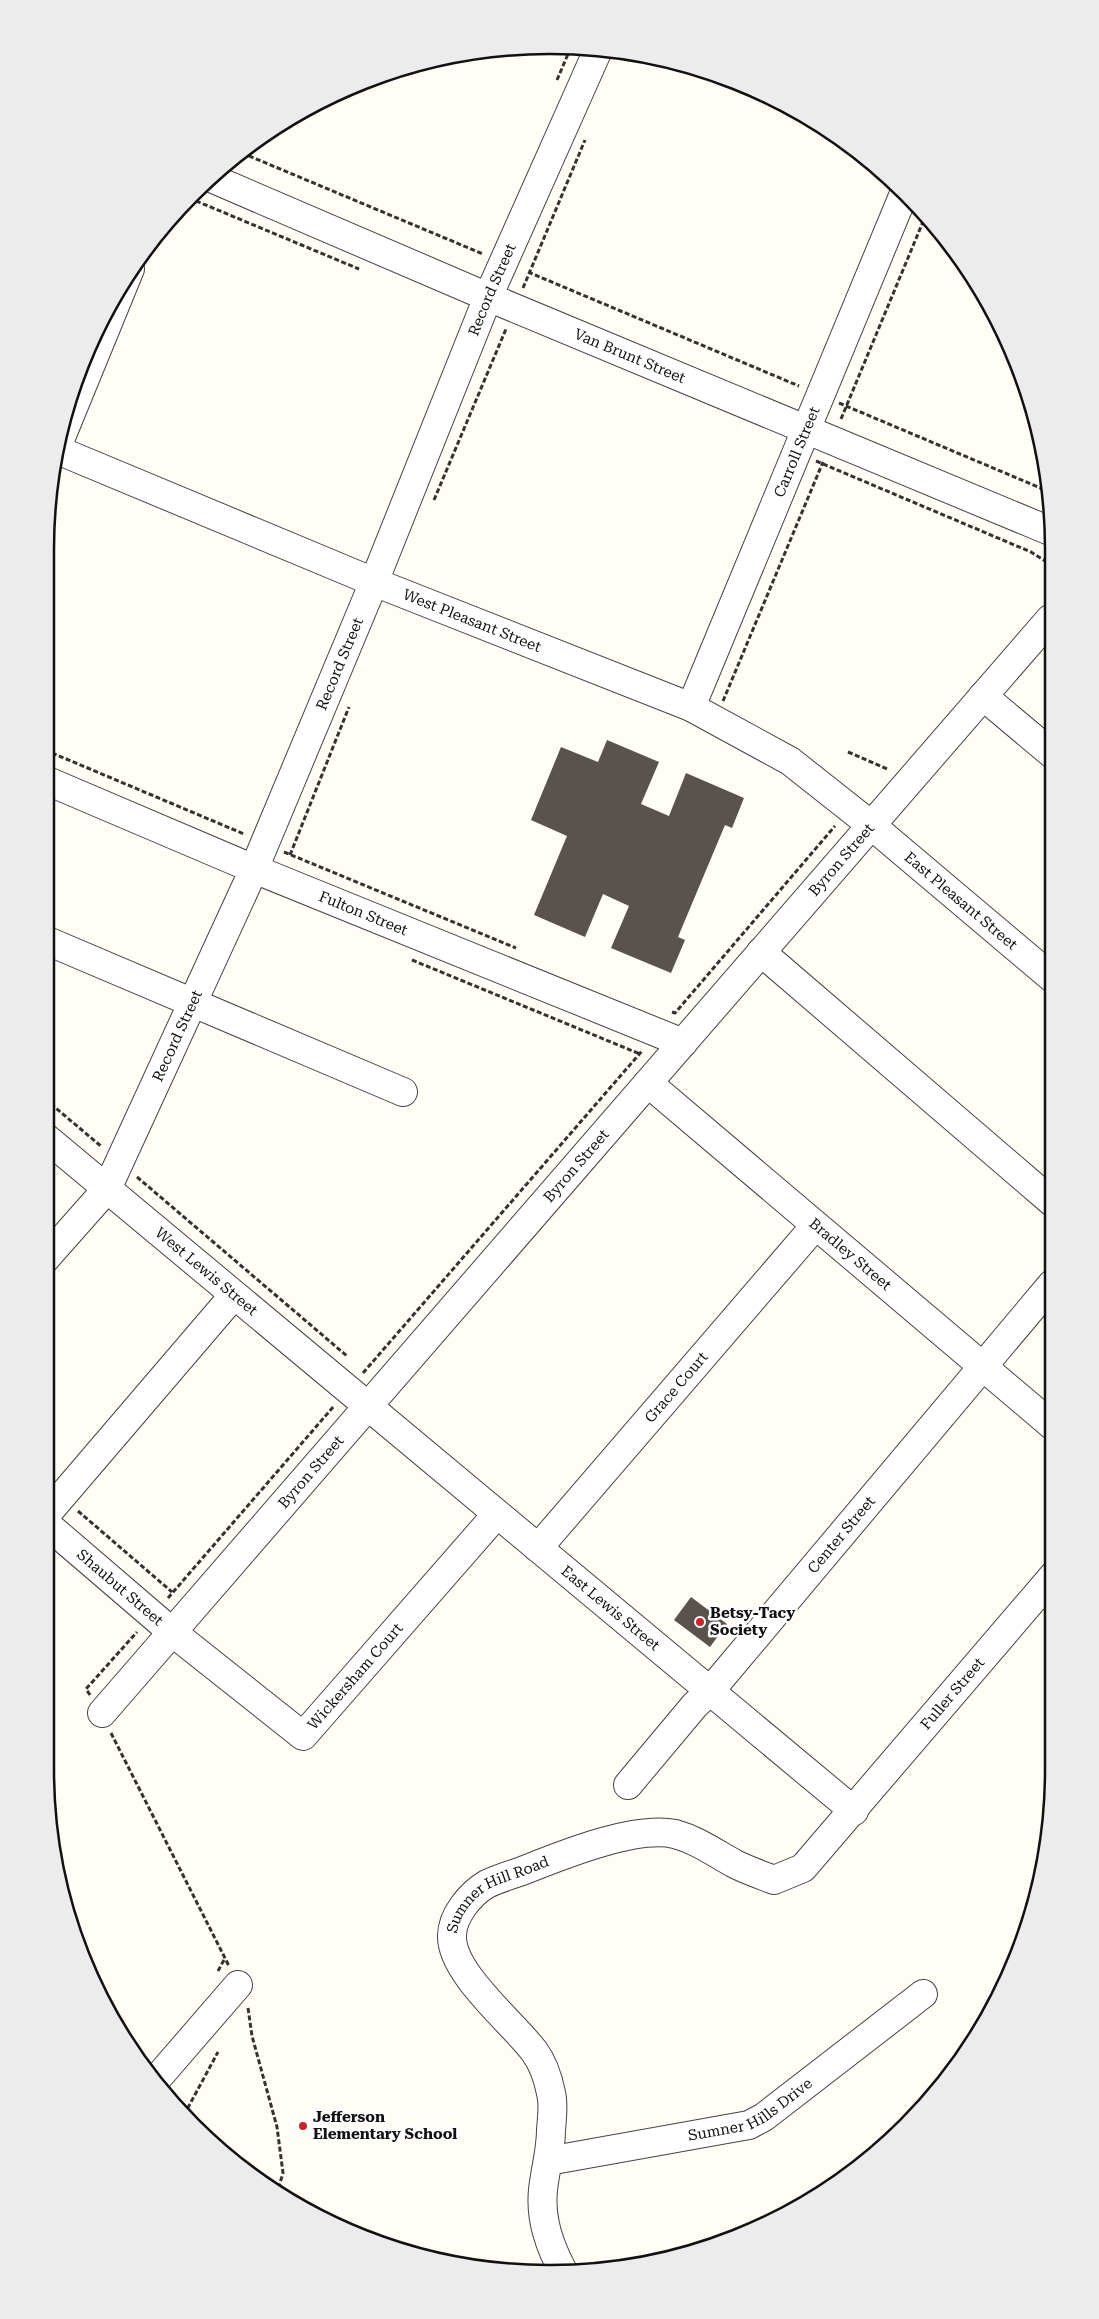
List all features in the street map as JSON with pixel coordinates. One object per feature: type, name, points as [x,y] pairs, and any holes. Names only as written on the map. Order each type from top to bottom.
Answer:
[{"type":"street","name":"Record Street","points":[[54,1249],[107,1188],[254,869],[374,582],[488,297],[595,56]]},
{"type":"street","name":"Van Brunt Street","points":[[218,181],[488,297],[1044,529]]},
{"type":"street","name":"Carroll Street","points":[[691,708],[901,200]]},
{"type":"street","points":[[81,387],[103,335]]},
{"type":"street","name":"West Pleasant Street","points":[[63,453],[374,582],[691,708],[790,761],[871,825]]},
{"type":"street","name":"Byron Street","points":[[102,1713],[162,1623],[358,1398],[648,1082],[1045,625]]},
{"type":"street","points":[[984,696],[1045,749]]},
{"type":"street","name":"Fulton Street","points":[[54,784],[280,879],[666,1019],[682,1043]]},
{"type":"street","name":"East Pleasant Street","points":[[871,825],[1045,972]]},
{"type":"street","points":[[54,944],[403,1092]]},
{"type":"street","points":[[761,952],[1045,1196]]},
{"type":"street","name":"Bradley Street","points":[[648,1082],[815,1226],[1045,1419]]},
{"type":"street","name":"West Lewis Street","points":[[54,1144],[358,1398]]},
{"type":"street","name":"Grace Court","points":[[538,1548],[815,1226]]},
{"type":"street","name":"Center Street","points":[[628,1785],[695,1704],[710,1691],[1045,1292]]},
{"type":"street","points":[[54,1505],[234,1295]]},
{"type":"street","name":"East Lewis Street","points":[[358,1398],[854,1811]]},
{"type":"street","name":"Wickersham Court","points":[[162,1623],[303,1736],[497,1514]]},
{"type":"street","name":"Shaubut Street","points":[[54,1530],[162,1623]]},
{"type":"street","name":"Fuller Street","points":[[854,1811],[1045,1585]]},
{"type":"street","name":"Sumner Hill Road","points":[[561,2265],[547,2235],[543,2211],[543,2190],[551,2146],[552,2094],[545,2071],[535,2052],[468,1976],[457,1954],[452,1936],[458,1916],[465,1902],[486,1885],[546,1861],[584,1847],[648,1833],[673,1834],[699,1843],[736,1864],[774,1880],[803,1868],[854,1811]]},
{"type":"street","points":[[160,2075],[238,1985]]},
{"type":"street","name":"Sumner Hills Drive","points":[[548,2161],[749,2125],[764,2117],[923,1994]]},
{"type":"path","points":[[433,502],[587,135]]},
{"type":"path","points":[[248,156],[1041,488]]},
{"type":"path","points":[[715,720],[922,223]]},
{"type":"path","points":[[280,879],[349,706]]},
{"type":"path","points":[[848,752],[887,769]]},
{"type":"path","points":[[54,754],[264,844],[520,950]]},
{"type":"path","points":[[279,2185],[283,2173],[277,2127],[252,2036],[248,2009],[238,1985],[102,1713],[86,1689],[162,1623],[172,1592],[358,1398],[666,1019],[835,826]]},
{"type":"path","points":[[54,1507],[172,1592]]},
{"type":"path","points":[[188,2108],[218,2052]]},
{"type":"building","points":[[607,740],[659,762],[641,804],[669,816],[686,773],[744,798],[732,828],[725,825],[678,937],[685,940],[671,973],[611,948],[629,906],[603,894],[585,937],[534,915],[567,836],[531,820],[561,747],[598,762]]},
{"type":"building","name":"Betsy-Tacy Society","points":[[691,1597],[727,1624],[710,1647],[674,1620]]},
{"type":"place","name":"Betsy-Tacy Society","points":[[700,1622]]},
{"type":"place","name":"Jefferson Elementary School","points":[[303,2126]]}]
